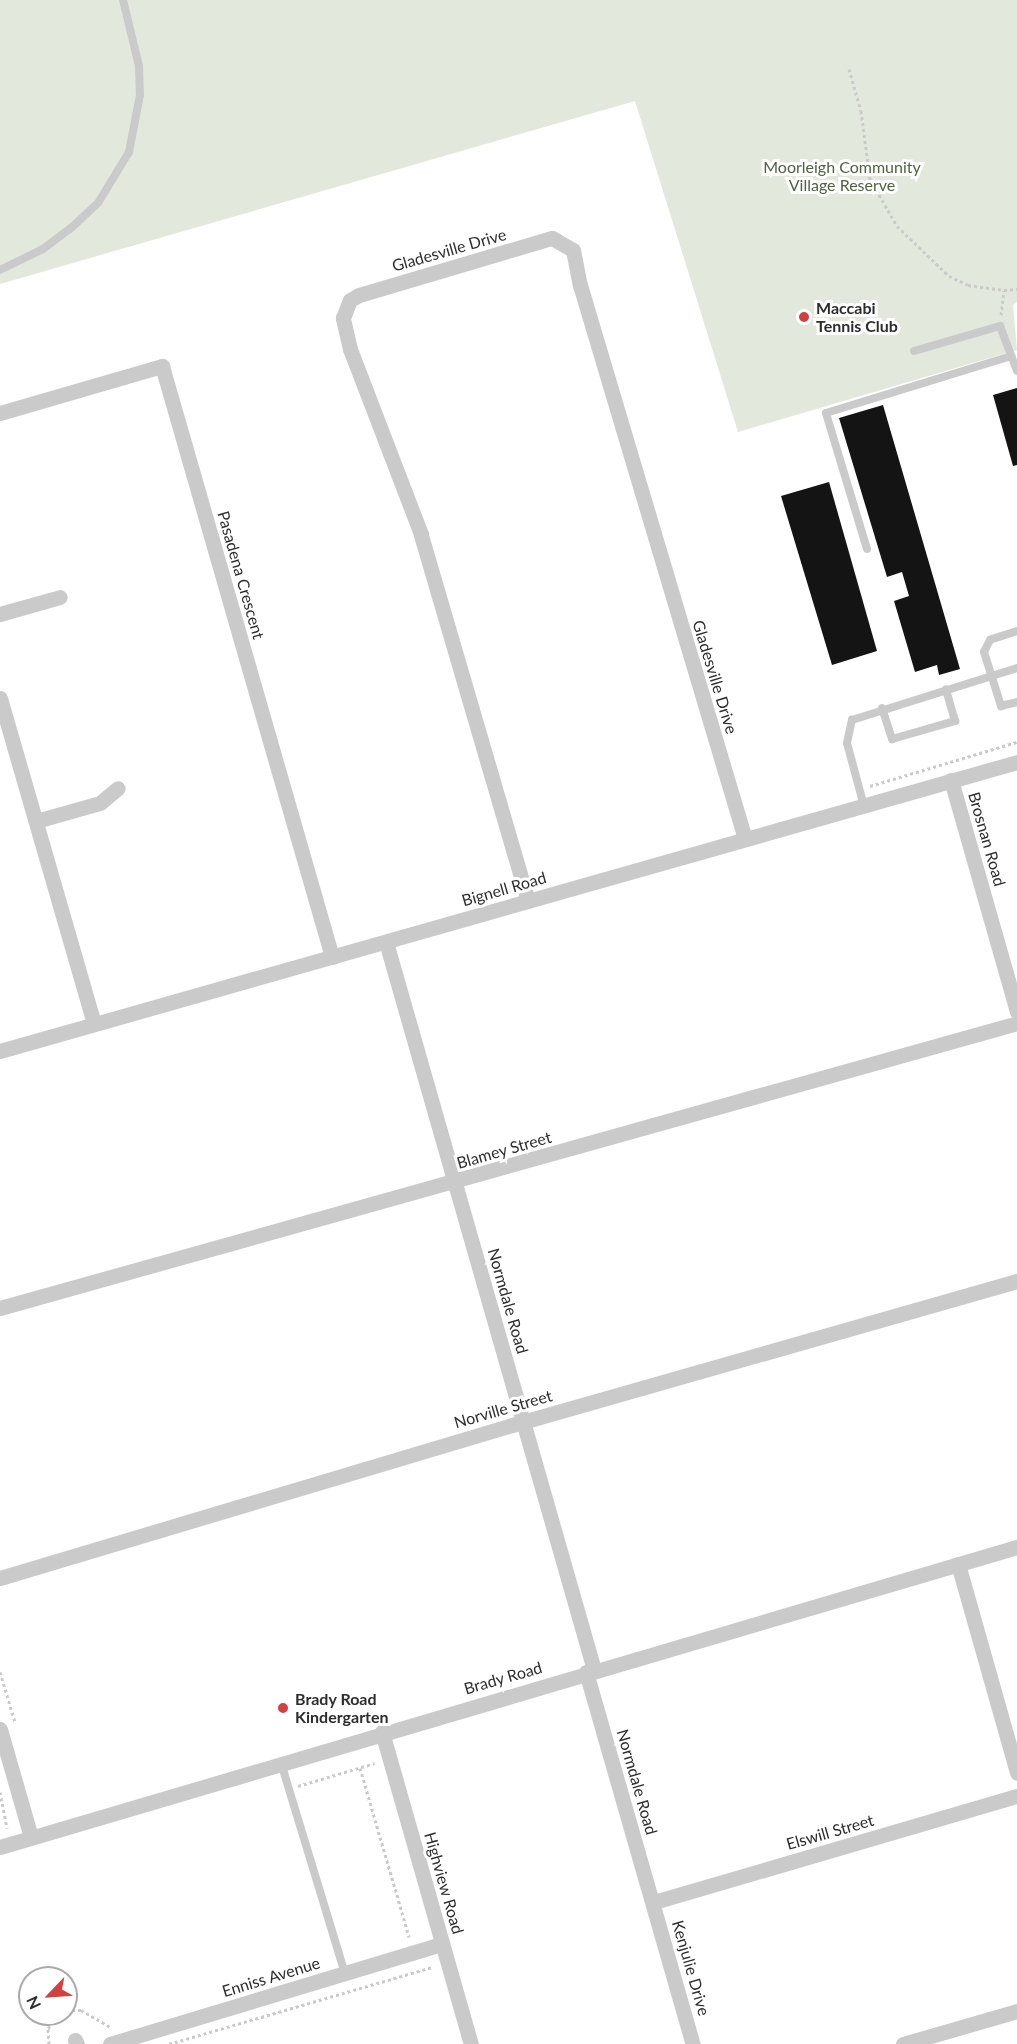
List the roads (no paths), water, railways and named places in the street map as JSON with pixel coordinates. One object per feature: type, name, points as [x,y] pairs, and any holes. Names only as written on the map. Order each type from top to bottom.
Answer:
[{"type":"street","name":"Gladesville Drive","points":[[528,901],[421,534],[350,350],[343,318],[350,300],[359,295],[552,238],[573,250],[580,285],[745,839]]},
{"type":"street","name":"Pasadena Crescent","points":[[0,413],[162,366],[332,957]]},
{"type":"street","points":[[0,614],[60,597]]},
{"type":"street","points":[[0,698],[94,1024]]},
{"type":"street","name":"Bignell Road","points":[[0,1051],[1017,762]]},
{"type":"street","name":"Brosnan Road","points":[[951,780],[1017,1012]]},
{"type":"street","points":[[36,821],[100,803],[118,789]]},
{"type":"street","name":"Normdale Road","points":[[386,942],[524,1422],[654,1902]]},
{"type":"street","name":"Blamey Street","points":[[0,1308],[1017,1023]]},
{"type":"street","name":"Norville Street","points":[[0,1578],[524,1422],[1017,1281]]},
{"type":"street","name":"Brady Road","points":[[0,1847],[382,1732],[1017,1547]]},
{"type":"street","points":[[958,1564],[1017,1773]]},
{"type":"street","points":[[0,1729],[31,1837]]},
{"type":"street","name":"Highview Road","points":[[382,1732],[471,2044]]},
{"type":"street","name":"Elswill Street","points":[[654,1902],[1017,1796]]},
{"type":"street","name":"Kenjulie Drive","points":[[654,1902],[693,2044]]},
{"type":"street","name":"Enniss Avenue","points":[[110,2044],[442,1944]]},
{"type":"street","points":[[903,2044],[1017,2011]]},
{"type":"lane","points":[[0,270],[43,249],[77,223],[98,203],[129,152],[140,94],[139,66],[123,0]]},
{"type":"lane","points":[[914,351],[1000,326],[1017,371]]},
{"type":"lane","points":[[867,549],[826,414],[1011,356]]},
{"type":"lane","points":[[1017,631],[990,640],[984,652],[1001,706],[1017,702]]},
{"type":"lane","points":[[864,806],[847,743],[847,730],[859,714],[1017,668]]},
{"type":"lane","points":[[882,708],[892,739],[955,721],[946,689]]},
{"type":"lane","points":[[281,1762],[345,1974]]},
{"type":"place","name":"Maccabi Tennis Club","points":[[804,317]]},
{"type":"place","name":"Brady Road Kindergarten","points":[[283,1708]]},
{"type":"park label","name":"Moorleigh Community Village Reserve","points":[[842,176]]}]
